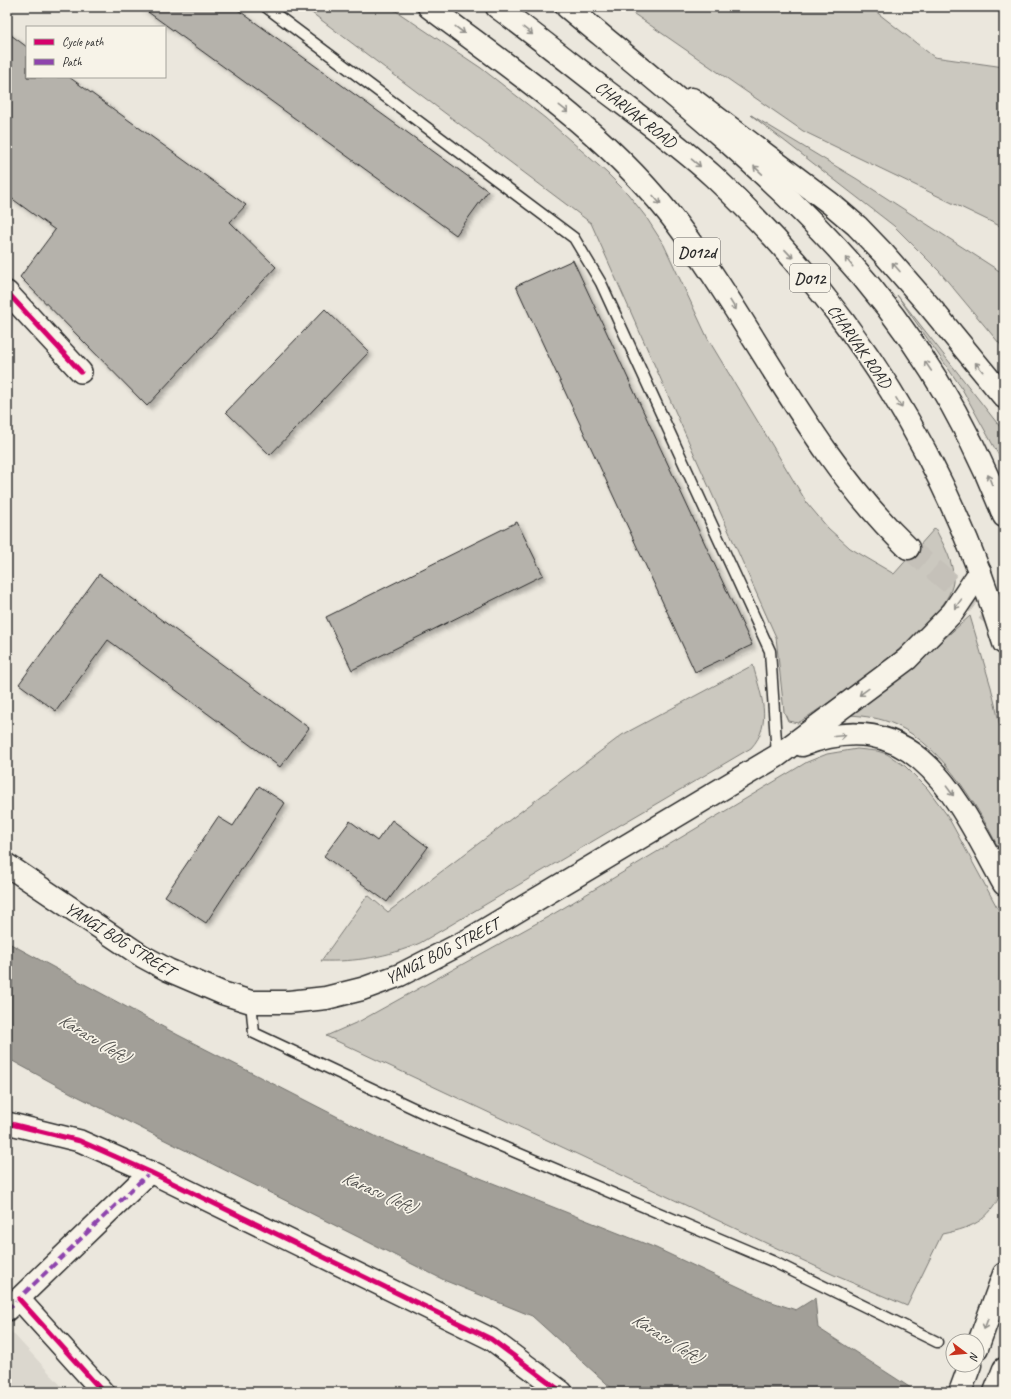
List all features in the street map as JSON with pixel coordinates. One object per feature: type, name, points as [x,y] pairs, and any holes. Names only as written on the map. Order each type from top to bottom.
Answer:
[{"type":"main road","name":"D012d","points":[[429,7],[575,118],[616,154],[651,193],[676,223],[728,298],[811,431],[838,469],[872,512],[908,548]]},
{"type":"main road","name":"CHARVAK ROAD","points":[[497,7],[662,133],[713,176],[758,221],[805,272],[848,326],[894,393],[911,422],[941,482],[980,572],[1004,643]]},
{"type":"main road","name":"D012","points":[[567,7],[689,108],[741,154],[792,201],[838,249],[907,336],[949,399],[987,474],[1004,516]]},
{"type":"main road","points":[[570,7],[830,203],[857,226],[883,253],[926,303],[1004,397]]},
{"type":"main road","points":[[777,756],[895,670],[953,612],[980,572]]},
{"type":"main road","points":[[777,756],[804,744],[831,736],[872,736],[898,743],[910,750],[921,760],[952,793],[1004,884]]},
{"type":"main road","name":"YANGI BOG STREET","points":[[7,865],[103,930],[161,966],[207,988],[251,1002],[289,1002],[326,998],[362,989],[400,975],[470,939],[777,756]]},
{"type":"main road","points":[[982,1333],[1004,1274]]},
{"type":"main road","points":[[995,1392],[1004,1369]]},
{"type":"main road","points":[[961,1389],[967,1373]]},
{"type":"street","points":[[7,292],[81,372]]},
{"type":"street","points":[[7,1123],[80,1141],[150,1172],[492,1339],[562,1392]]},
{"type":"street","points":[[103,1392],[13,1305],[150,1172]]},
{"type":"lane","points":[[266,7],[574,238],[601,283],[770,651],[777,756]]},
{"type":"lane","points":[[251,1002],[254,1033],[428,1115],[772,1261],[937,1342]]},
{"type":"shaded area","points":[[304,7],[390,7],[481,68],[545,118],[607,173],[628,194],[646,217],[664,245],[708,339],[807,503],[828,528],[850,548],[894,574],[935,528],[945,547],[950,561],[953,582],[946,599],[932,619],[887,660],[815,712],[798,723],[788,721],[784,712],[776,637],[591,223]]},
{"type":"shaded area","points":[[624,7],[870,7],[934,57],[1004,67],[1004,228],[803,131]]},
{"type":"shaded area","points":[[751,115],[857,179],[1004,274],[1004,349],[939,271],[894,226]]},
{"type":"shaded area","points":[[897,295],[1004,432],[1004,465],[961,387]]},
{"type":"shaded area","points":[[970,616],[991,687],[1004,743],[1004,859],[973,802],[946,765],[931,749],[914,735],[896,725],[873,718],[849,715],[912,667]]},
{"type":"shaded area","points":[[753,665],[762,697],[764,718],[758,738],[751,748],[420,943],[396,952],[371,958],[346,961],[321,961],[368,895],[388,912],[622,735]]},
{"type":"shaded area","points":[[857,749],[877,751],[887,754],[905,766],[927,788],[947,815],[1004,920],[1004,1185],[994,1206],[981,1220],[964,1228],[942,1234],[907,1306],[834,1275],[326,1036],[360,1021],[555,913],[807,762],[827,754]]},
{"type":"shaded area","points":[[7,1327],[67,1392],[7,1392]]},
{"type":"water","name":"Karasu (left)","points":[[7,942],[178,1035],[377,1137],[656,1248],[769,1301],[796,1310],[815,1298],[818,1328],[917,1392],[616,1392],[532,1316],[446,1281],[71,1093],[7,1058]]},
{"type":"building","points":[[141,7],[234,7],[488,191],[456,235]]},
{"type":"building","points":[[7,32],[26,46],[26,78],[70,78],[246,205],[230,222],[276,267],[147,406],[20,277],[55,230],[7,195]]},
{"type":"building","points":[[573,260],[752,645],[695,672],[516,286]]},
{"type":"building","points":[[325,309],[369,352],[270,455],[226,412]]},
{"type":"building","points":[[517,522],[543,575],[352,670],[326,617]]},
{"type":"building","points":[[99,574],[309,728],[280,767],[108,640],[56,711],[19,684]]},
{"type":"building","points":[[259,786],[285,803],[206,923],[165,896],[218,817],[233,826]]},
{"type":"building","points":[[392,820],[428,847],[387,902],[324,856],[350,821],[377,841]]},
{"type":"tunnel","points":[[908,548],[962,593],[1003,623]]},
{"type":"marked path","points":[[7,1310],[150,1172]]},
{"type":"cycle path","points":[[7,292],[81,372]]},
{"type":"cycle path","points":[[7,1123],[80,1141],[150,1172],[491,1339],[562,1392]]},
{"type":"cycle path","points":[[19,1299],[103,1392]]}]
